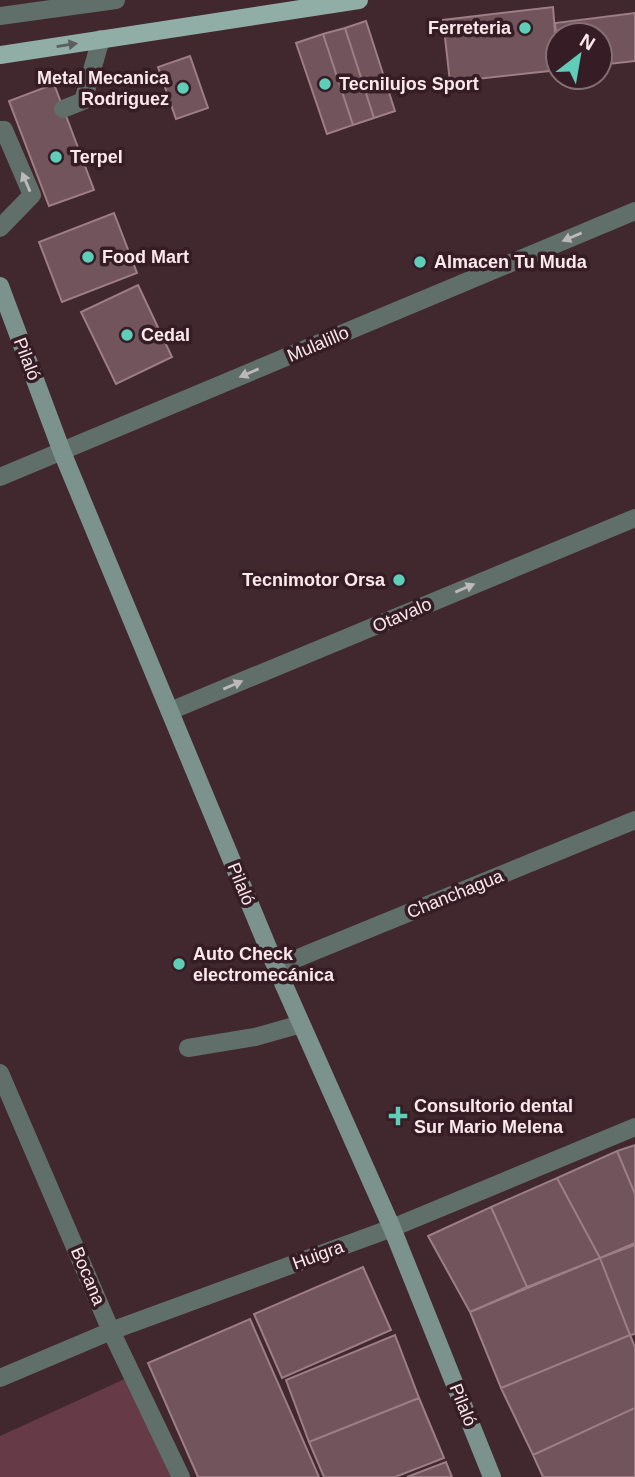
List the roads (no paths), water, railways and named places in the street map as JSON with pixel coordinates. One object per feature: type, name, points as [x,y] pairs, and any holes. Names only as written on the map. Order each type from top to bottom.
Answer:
[{"type":"main road","points":[[0,55],[359,0]]},
{"type":"street","points":[[0,15],[32,0]]},
{"type":"street","points":[[0,15],[116,0]]},
{"type":"street","points":[[63,109],[83,102],[101,39]]},
{"type":"street","points":[[0,228],[32,195],[5,127]]},
{"type":"street","name":"Mulalillo","points":[[0,477],[635,211]]},
{"type":"street","name":"Pilaló","points":[[0,286],[62,452],[276,967],[392,1227],[492,1477]]},
{"type":"street","name":"Otavalo","points":[[170,711],[635,518]]},
{"type":"street","name":"Chanchagua","points":[[276,967],[635,820]]},
{"type":"street","points":[[188,1048],[255,1037],[301,1024]]},
{"type":"street","name":"Bocana","points":[[0,1075],[111,1331],[181,1477]]},
{"type":"street","name":"Huigra","points":[[0,1378],[111,1331],[392,1227],[635,1128]]},
{"type":"place","name":"Ferreteria","points":[[525,28]]},
{"type":"place","name":"Tecnilujos Sport","points":[[325,84]]},
{"type":"place","name":"Metal Mecanica Rodriguez","points":[[183,88]]},
{"type":"place","name":"Terpel","points":[[56,157]]},
{"type":"place","name":"Food Mart","points":[[88,257]]},
{"type":"place","name":"Almacen Tu Muda","points":[[420,262]]},
{"type":"place","name":"Cedal","points":[[127,335]]},
{"type":"place","name":"Tecnimotor Orsa","points":[[399,580]]},
{"type":"place","name":"Auto Check electromecánica","points":[[179,964]]},
{"type":"place","name":"Consultorio dental Sur Mario Melena","points":[[398,1116]]}]
